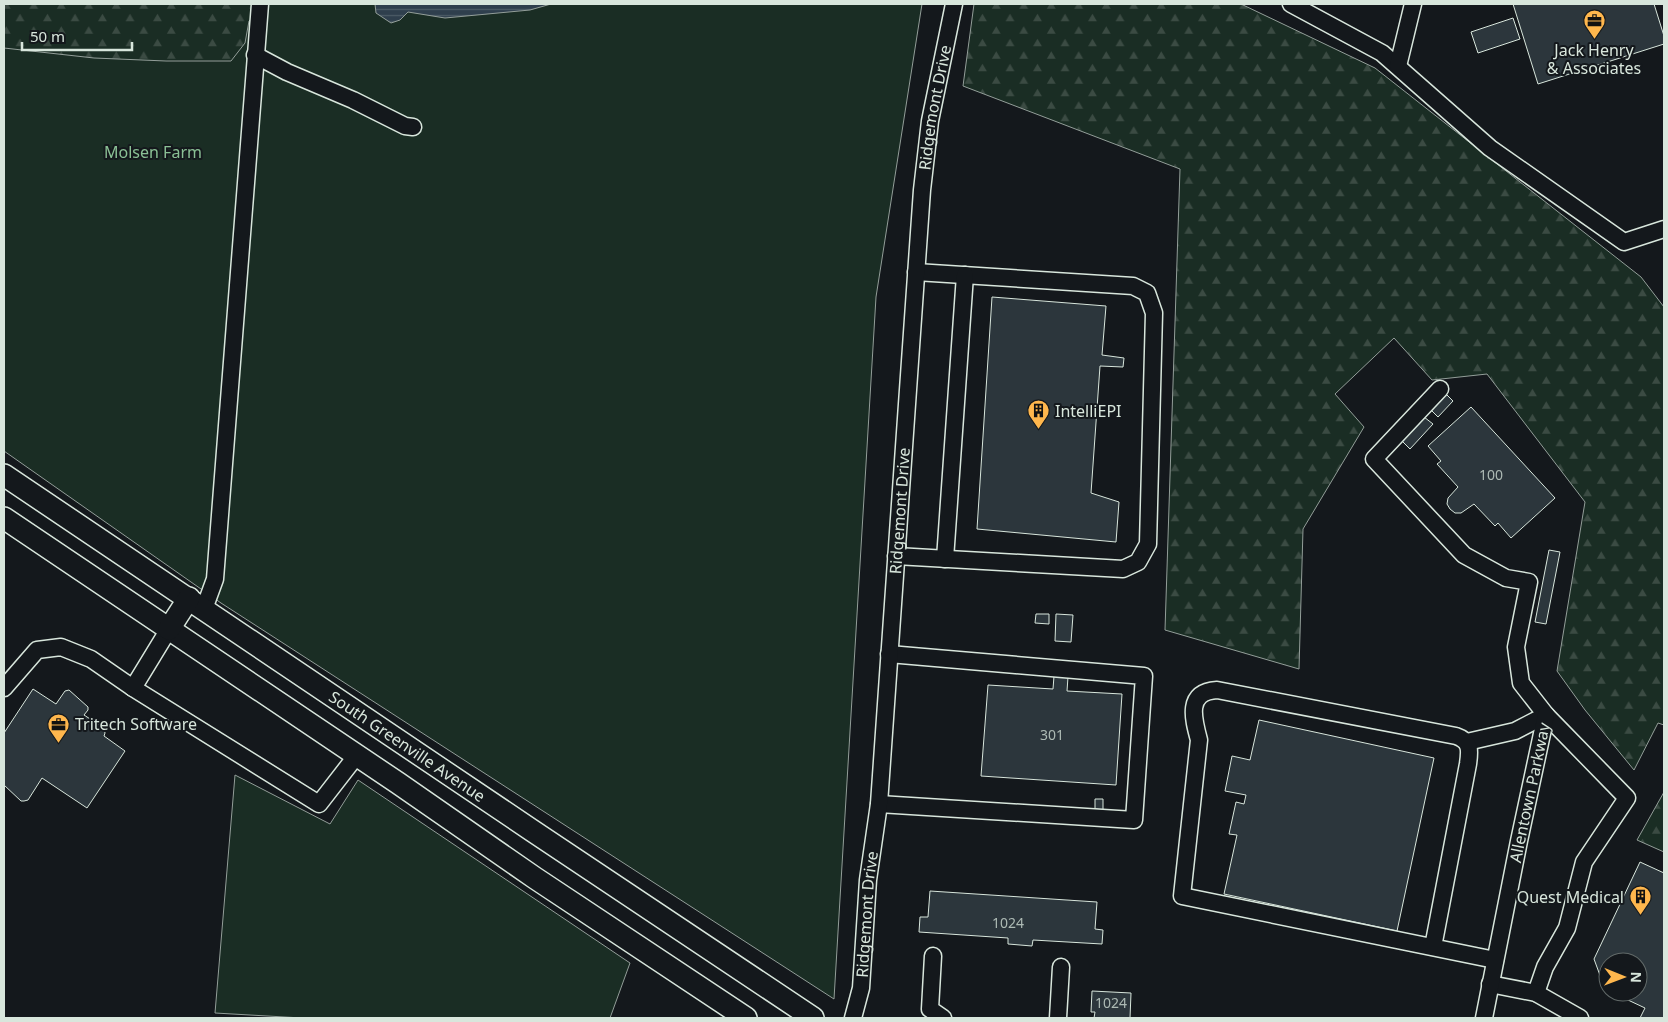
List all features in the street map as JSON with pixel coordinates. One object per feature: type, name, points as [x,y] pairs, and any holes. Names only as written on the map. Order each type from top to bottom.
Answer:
[{"type":"main road","name":"South Greenville Avenue","points":[[4,475],[556,848],[812,1018]]},
{"type":"main road","points":[[4,518],[357,755],[535,878],[746,1018]]},
{"type":"main road","points":[[169,629],[196,603]]},
{"type":"street","points":[[196,603],[215,579],[260,4]]},
{"type":"street","name":"Ridgemont Drive","points":[[853,1018],[861,988],[868,880],[879,804],[922,190],[930,121],[954,4]]},
{"type":"street","points":[[1291,4],[1313,10],[1382,53],[1490,148],[1624,242],[1664,229]]},
{"type":"street","points":[[1398,66],[1413,4]]},
{"type":"street","points":[[256,55],[287,72],[353,100],[405,126],[413,127]]},
{"type":"street","points":[[896,556],[1123,568],[1138,562],[1148,544],[1154,313],[1147,293],[1133,286],[916,272]]},
{"type":"street","points":[[945,559],[965,275]]},
{"type":"street","points":[[1440,389],[1374,459],[1464,555],[1506,578],[1528,582],[1516,647],[1521,683],[1546,714],[1627,798],[1584,862],[1567,928],[1545,966],[1536,992]]},
{"type":"street","points":[[133,688],[169,629]]},
{"type":"street","points":[[4,688],[37,650],[61,647],[92,660],[133,688],[319,804],[357,755]]},
{"type":"street","points":[[879,804],[1134,820],[1144,685],[1144,676],[889,654]]},
{"type":"street","points":[[1433,948],[1470,752],[1467,742],[1456,736],[1217,690],[1207,691],[1199,696],[1194,707],[1198,740],[1182,896],[1433,948],[1495,960]]},
{"type":"street","points":[[1467,742],[1515,731],[1546,714]]},
{"type":"street","name":"Allentown Parkway","points":[[1484,1018],[1546,714]]},
{"type":"street","points":[[933,956],[930,1009],[943,1018]]},
{"type":"street","points":[[1058,1018],[1061,967]]},
{"type":"street","points":[[1490,984],[1536,992],[1580,1018]]},
{"type":"green space","name":"Molsen Farm","points":[[4,4],[922,4],[876,297],[834,999],[221,603],[4,451]]},
{"type":"green space","points":[[4,4],[268,4],[249,21],[245,43],[231,61],[166,61],[94,58],[4,48]]},
{"type":"green space","points":[[974,4],[1241,4],[1375,68],[1641,277],[1664,307],[1664,725],[1658,723],[1634,770],[1585,710],[1557,671],[1585,502],[1487,374],[1432,380],[1394,338],[1335,394],[1364,427],[1303,529],[1299,669],[1165,630],[1180,169],[963,86]]},
{"type":"green space","points":[[235,775],[330,824],[358,780],[630,963],[610,1018],[302,1018],[215,1013]]},
{"type":"green space","points":[[1664,792],[1664,852],[1637,840]]},
{"type":"water","points":[[375,4],[551,4],[530,10],[445,18],[408,12],[400,20],[391,23],[376,13]]},
{"type":"building","name":"Jack Henry & Associates","points":[[1513,4],[1654,4],[1664,36],[1664,44],[1538,84]]},
{"type":"building","points":[[1513,18],[1520,39],[1478,53],[1471,32]]},
{"type":"building","name":"IntelliEPI","points":[[992,297],[1106,306],[1102,355],[1124,358],[1123,367],[1100,366],[1091,493],[1119,502],[1116,542],[977,529]]},
{"type":"building","points":[[1446,394],[1453,401],[1438,417],[1431,410]]},
{"type":"building","points":[[1471,407],[1555,498],[1511,538],[1498,523],[1495,526],[1474,504],[1461,513],[1455,513],[1450,509],[1447,504],[1448,498],[1458,487],[1437,464],[1441,461],[1428,446]]},
{"type":"building","points":[[1424,417],[1433,424],[1410,449],[1402,441]]},
{"type":"building","points":[[1549,550],[1560,552],[1546,624],[1535,622]]},
{"type":"building","points":[[1036,614],[1049,614],[1049,624],[1035,623]]},
{"type":"building","points":[[1056,614],[1073,615],[1071,642],[1055,641]]},
{"type":"building","points":[[1054,676],[1068,677],[1067,691],[1122,694],[1116,785],[981,776],[988,685],[1053,689]]},
{"type":"building","name":"Tritech Software","points":[[33,689],[56,704],[65,691],[69,690],[88,707],[84,715],[104,728],[104,736],[125,751],[87,808],[42,778],[28,800],[24,801],[21,801],[4,785],[4,733]]},
{"type":"building","points":[[1259,720],[1434,758],[1397,931],[1224,894],[1237,835],[1229,834],[1236,802],[1244,804],[1246,795],[1225,791],[1232,756],[1250,760]]},
{"type":"building","points":[[1095,799],[1103,799],[1103,810],[1095,809]]},
{"type":"building","name":"Quest Medical","points":[[1640,862],[1664,873],[1664,1018],[1640,1018],[1645,1008],[1632,1002],[1648,1002],[1648,952],[1598,952],[1598,970],[1594,959]]},
{"type":"building","points":[[930,891],[1097,902],[1095,929],[1103,930],[1102,944],[1033,940],[1032,946],[1008,944],[1008,938],[919,932],[920,917],[928,917]]},
{"type":"building","points":[[1092,991],[1131,993],[1130,1018],[1094,1018],[1095,1012],[1091,1012]]},
{"type":"place","name":"Jack Henry & Associates","points":[[1594,40]]},
{"type":"place","name":"IntelliEPI","points":[[1039,430]]},
{"type":"place","name":"Tritech Software","points":[[59,743]]},
{"type":"place","name":"Quest Medical","points":[[1640,916]]}]
